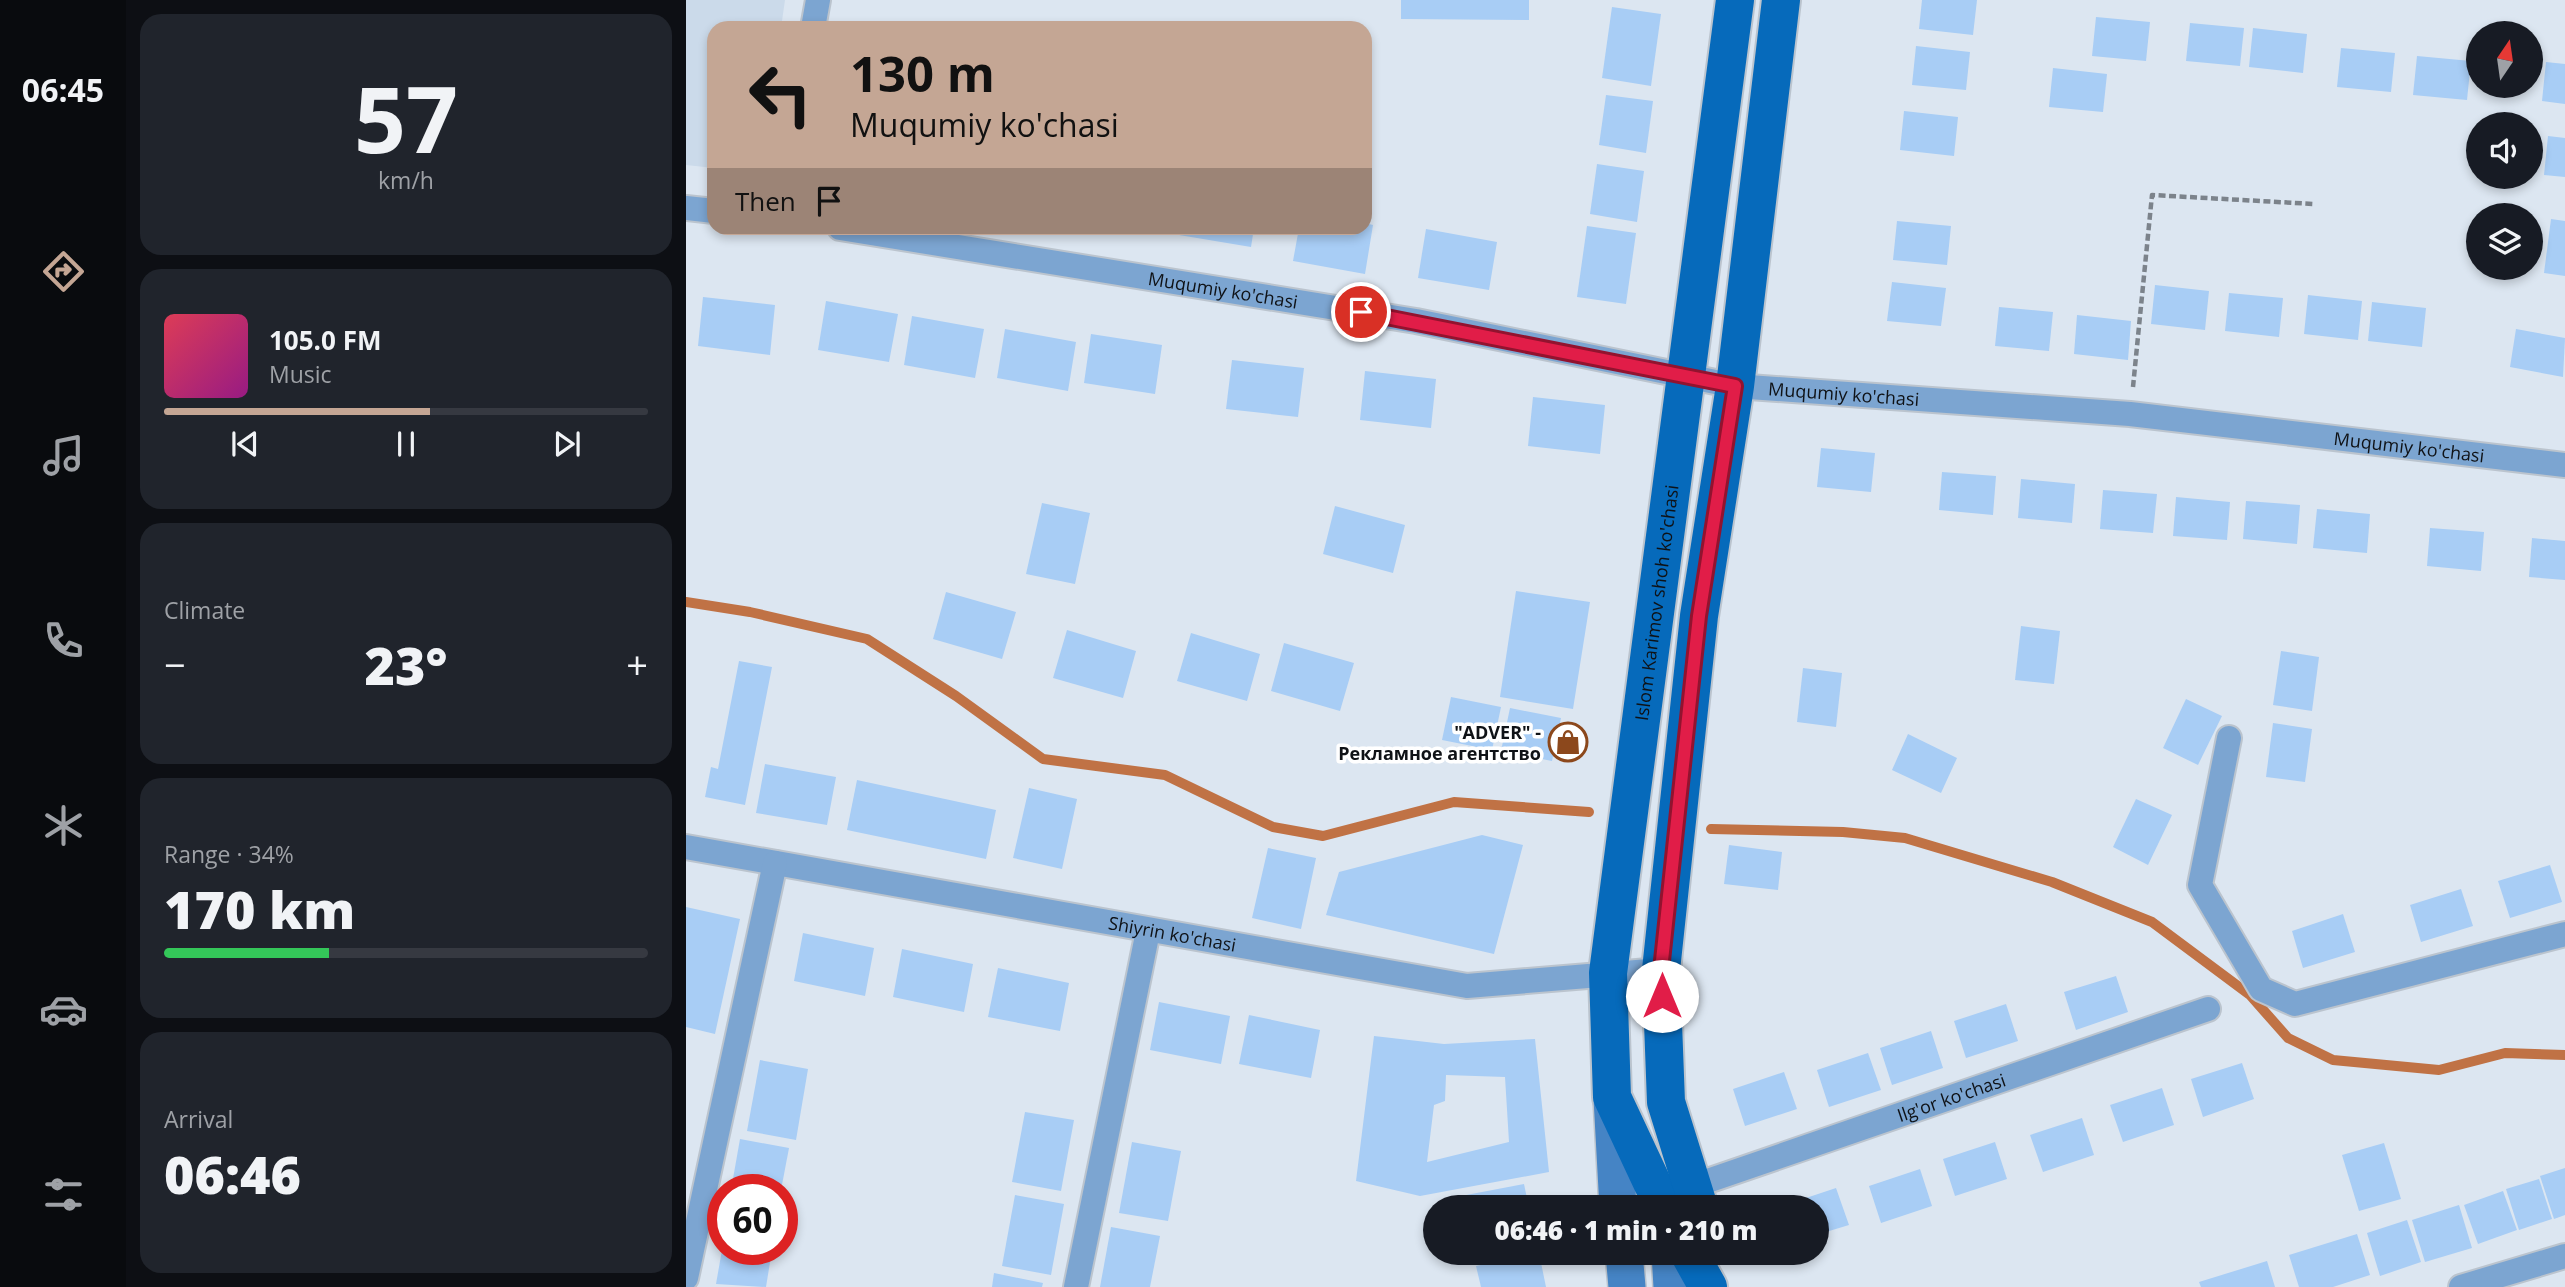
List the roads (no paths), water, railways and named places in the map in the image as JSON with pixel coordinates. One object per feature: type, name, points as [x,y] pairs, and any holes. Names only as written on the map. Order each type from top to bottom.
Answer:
[{"type":"main road","name":"Islom Karimov shoh ko'chasi","points":[[1617,1195],[1608,973],[1735,0]]},
{"type":"main road","points":[[1680,1195],[1666,1102],[1661,970],[1699,616],[1735,386],[1781,0]]},
{"type":"main road","points":[[1612,1097],[1676,1195]]},
{"type":"main road","points":[[1625,1265],[1628,1287]]},
{"type":"main road","points":[[1671,1265],[1672,1287]]},
{"type":"main road","points":[[1696,1265],[1708,1287]]},
{"type":"main road","points":[[1716,1265],[1722,1287]]},
{"type":"street","points":[[814,21],[818,0]]},
{"type":"street","points":[[686,208],[707,210]]},
{"type":"street","name":"Muqumiy ko'chasi","points":[[883,235],[1416,321],[1735,386],[2130,414],[2565,465]]},
{"type":"street","points":[[2230,738],[2200,885],[2261,989],[2295,1004],[2565,934]]},
{"type":"street","name":"Shiyrin ko'chasi","points":[[686,847],[1467,986],[1661,970]]},
{"type":"street","points":[[686,1278],[775,863]]},
{"type":"street","points":[[1076,1287],[1148,931]]},
{"type":"street","name":"Ilg'or ko'chasi","points":[[1700,1195],[2208,1009]]},
{"type":"street","points":[[2461,1287],[2565,1256]]},
{"type":"waterway","points":[[686,602],[750,612],[867,639],[956,696],[1043,759],[1165,775],[1273,827],[1323,836],[1454,802],[1589,812]]},
{"type":"waterway","points":[[1711,829],[1843,832],[1905,838],[2052,882],[2152,922],[2250,995],[2288,1038],[2333,1060],[2439,1070],[2505,1053],[2565,1055]]},
{"type":"place","name":"\"ADVER\" - Рекламное агентство","points":[[1568,742]]}]
